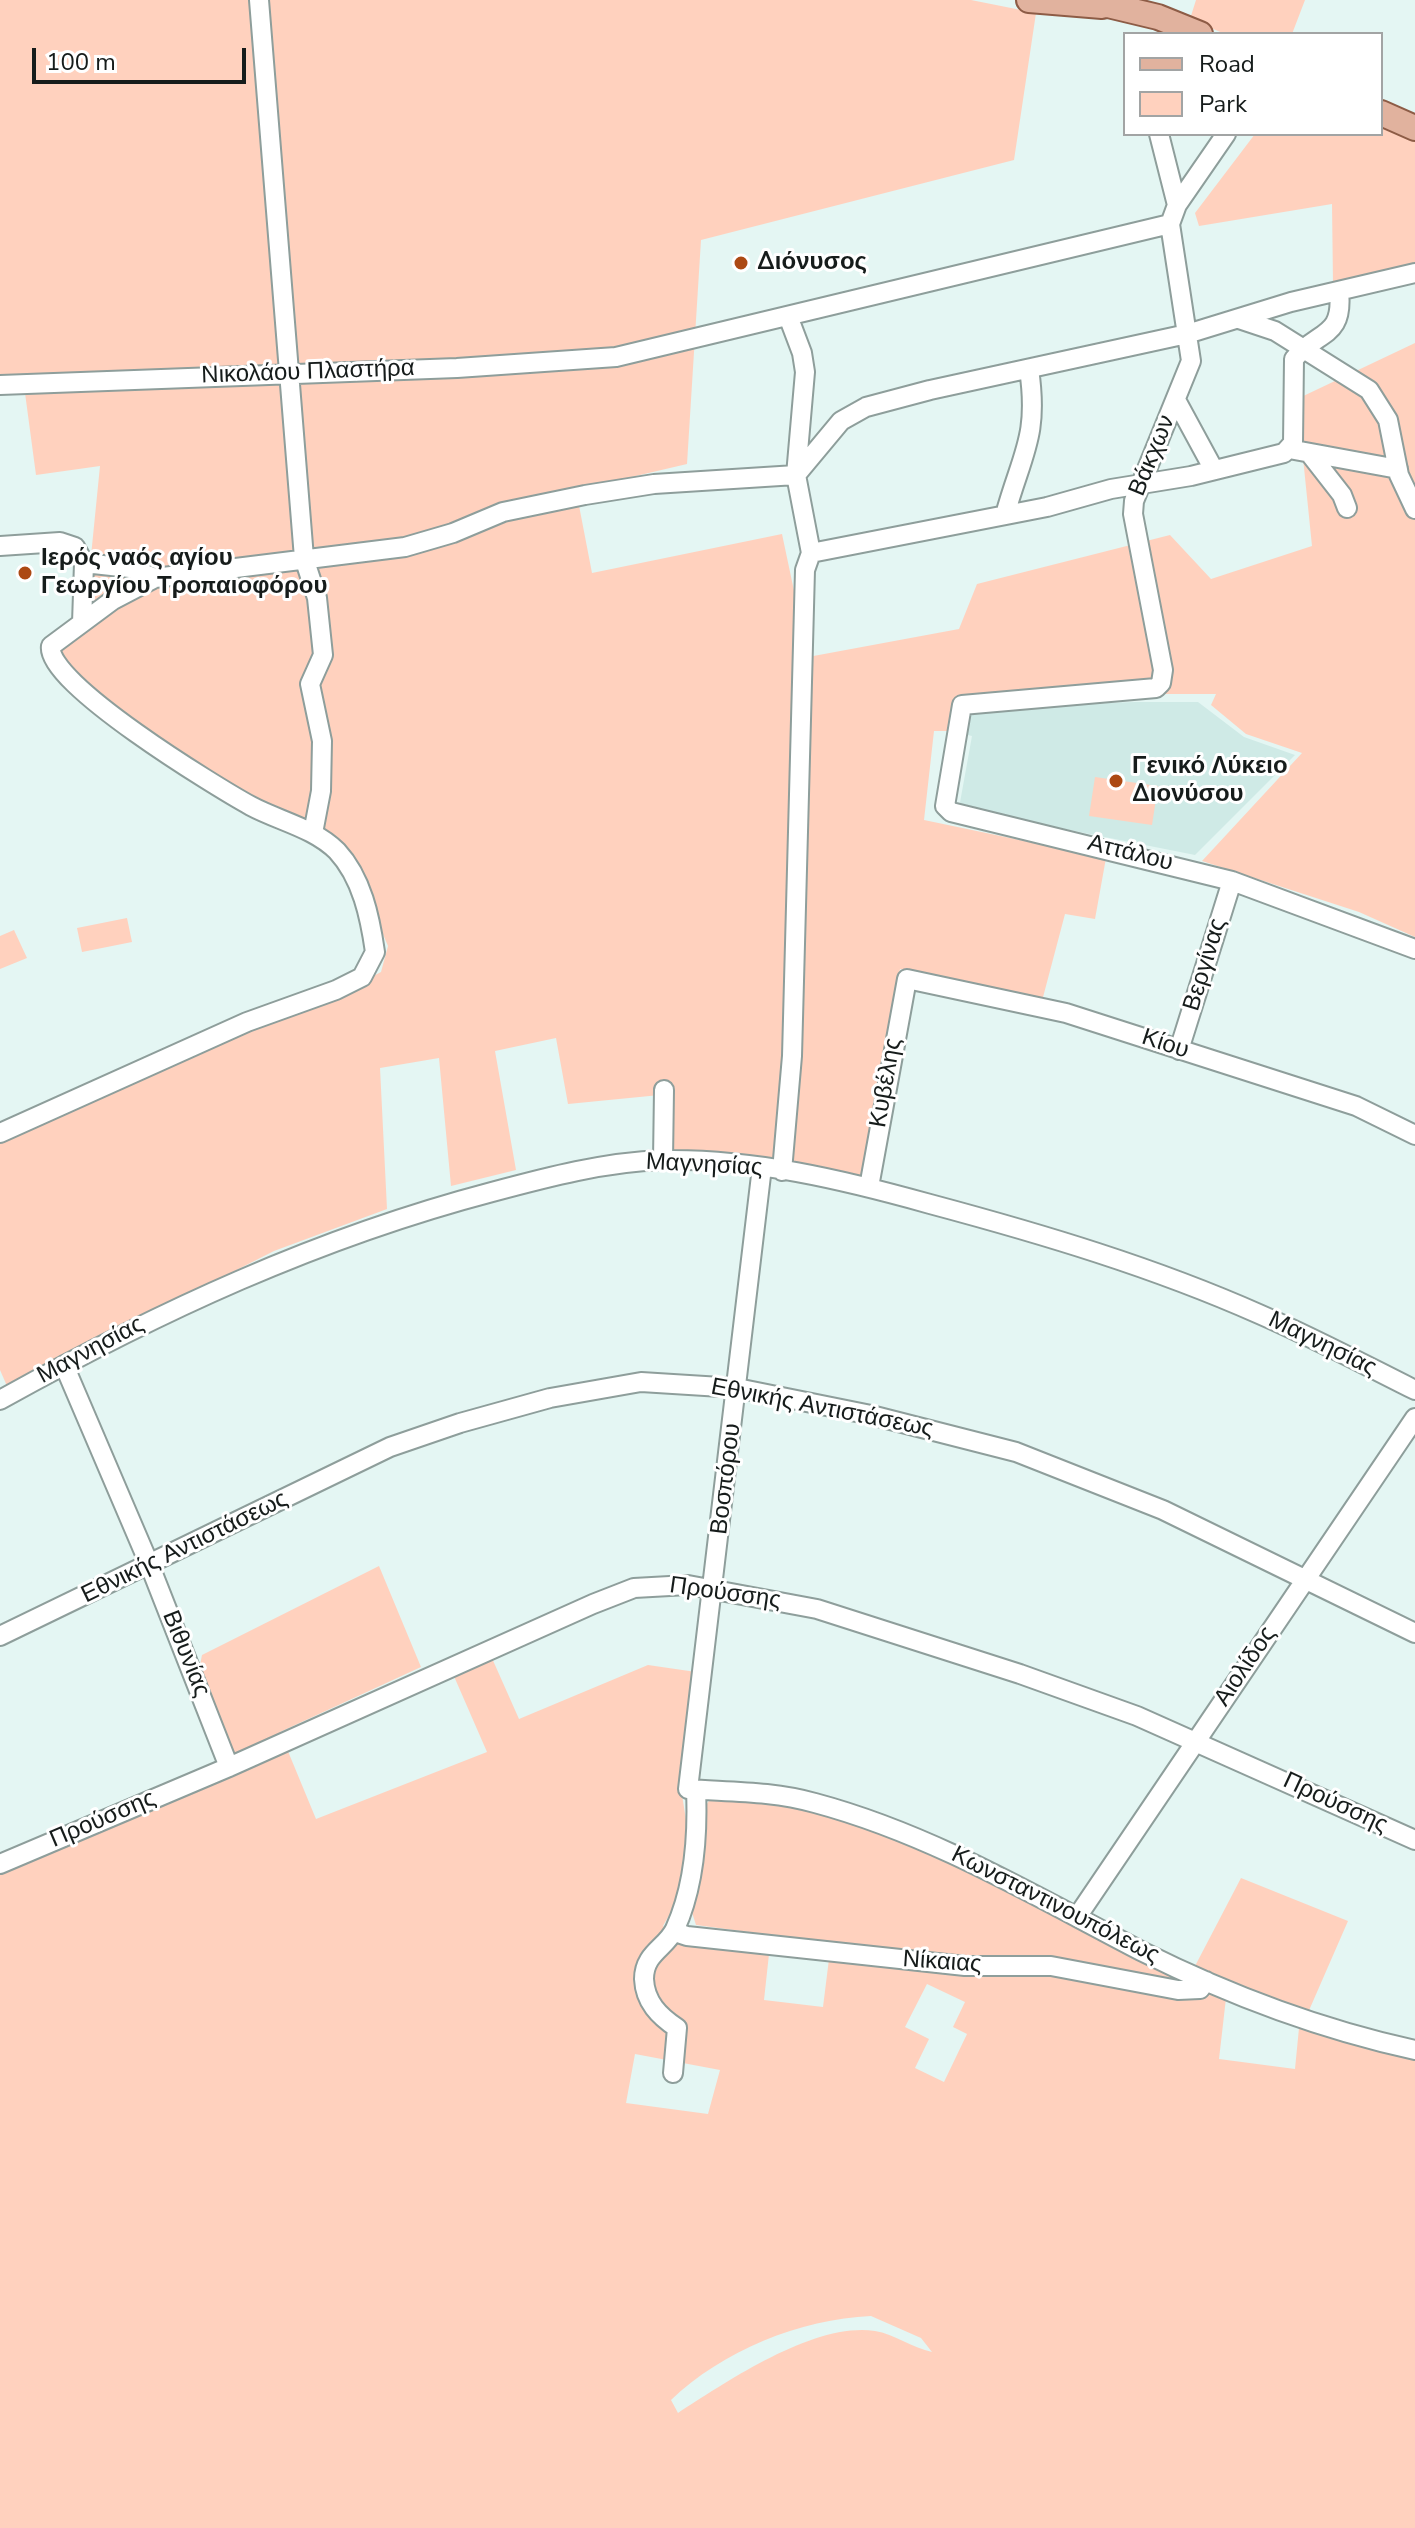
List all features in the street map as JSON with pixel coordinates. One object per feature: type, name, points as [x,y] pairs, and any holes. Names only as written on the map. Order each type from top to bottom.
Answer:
[{"type":"main road","points":[[1029,0],[1095,3],[1173,28]]},
{"type":"main road","points":[[1383,114],[1415,128]]},
{"type":"street","points":[[259,0],[304,558],[317,598],[323,655],[310,684],[322,741],[321,791],[313,833]]},
{"type":"street","points":[[1160,136],[1177,205]]},
{"type":"street","name":"Βάκχων","points":[[967,703],[1107,694],[1156,688],[1161,683],[1163,670],[1133,514],[1139,485],[1191,361],[1173,260],[1170,224],[1177,205],[1225,136]]},
{"type":"street","name":"Νικολάου Πλαστήρα","points":[[0,385],[457,368],[616,357],[1170,224]]},
{"type":"street","points":[[0,1133],[247,1022],[336,990],[362,977],[375,952],[360,889],[335,849],[313,833],[255,808],[186,769],[74,685],[49,651],[54,643],[113,600],[155,578],[405,547],[453,533],[503,512],[585,495],[654,484],[796,475],[841,421],[858,411],[930,390],[1187,334],[1415,273]]},
{"type":"street","points":[[1289,449],[1293,443],[1291,370],[1294,359],[1330,332],[1341,316],[1339,291]]},
{"type":"street","points":[[782,1171],[792,1056],[805,570],[811,553],[796,475],[805,372],[802,353],[788,316]]},
{"type":"street","points":[[1239,319],[1275,331],[1307,348],[1369,390],[1388,420],[1398,469],[1415,509]]},
{"type":"street","points":[[1005,515],[1032,437],[1034,406],[1029,369]]},
{"type":"street","points":[[1176,400],[1214,470]]},
{"type":"street","points":[[811,553],[1214,470],[1289,449],[1398,469]]},
{"type":"street","points":[[1310,454],[1342,495],[1347,508]]},
{"type":"street","points":[[0,546],[69,543],[75,547],[84,563],[82,623]]},
{"type":"street","points":[[84,563],[130,568],[155,578]]},
{"type":"street","name":"Αττάλου","points":[[967,703],[959,711],[946,810],[1232,881],[1415,949]]},
{"type":"street","name":"Βεργίνας","points":[[1179,1050],[1232,881]]},
{"type":"street","name":"Κίου","points":[[907,979],[1066,1013],[1356,1106],[1415,1135]]},
{"type":"street","name":"Κυβέλης","points":[[869,1187],[907,979]]},
{"type":"street","points":[[663,1160],[664,1090]]},
{"type":"street","name":"Μαγνησίας","points":[[2,1394],[214,1289],[342,1237],[557,1175],[663,1160],[762,1167],[869,1187],[1135,1264],[1259,1314],[1415,1390]]},
{"type":"street","name":"Βοσπόρου","points":[[675,1932],[694,1862],[698,1831],[692,1789],[762,1167]]},
{"type":"street","name":"Βιθυνίας","points":[[64,1365],[150,1566],[229,1767]]},
{"type":"street","name":"Εθνικής Αντιστάσεως","points":[[0,1636],[150,1566],[390,1447],[460,1423],[580,1392],[641,1382],[737,1388],[871,1415],[1016,1452],[1163,1510],[1415,1633]]},
{"type":"street","name":"Αιολίδος","points":[[1077,1917],[1415,1418]]},
{"type":"street","name":"Προύσσης","points":[[0,1864],[229,1767],[621,1593],[652,1585],[714,1588],[817,1609],[983,1662],[1197,1740],[1415,1840]]},
{"type":"street","name":"Κωνσταντινουπόλεως","points":[[692,1789],[775,1795],[853,1814],[995,1873],[1206,1981],[1294,2019],[1415,2050]]},
{"type":"street","points":[[673,2073],[677,2028],[653,2008],[644,1981],[647,1961],[675,1932]]},
{"type":"street","name":"Νίκαιας","points":[[675,1932],[687,1936],[887,1959],[965,1966],[1051,1966],[1178,1990],[1200,1989],[1206,1981]]},
{"type":"shaded area","name":"Γενικό Λύκειο Διονύσου","points":[[1198,702],[1244,737],[1295,755],[1195,855],[959,808],[972,736],[963,734],[970,708]]},
{"type":"green space","points":[[0,0],[971,0],[1036,13],[1014,160],[701,240],[687,464],[576,490],[592,573],[782,534],[808,657],[959,629],[977,584],[1170,535],[1211,579],[1312,546],[1297,399],[1415,343],[1415,937],[1359,912],[1202,861],[1302,753],[1246,734],[1211,705],[1216,694],[1138,694],[965,707],[961,731],[934,731],[924,820],[1106,858],[1095,919],[1065,914],[1042,1001],[900,969],[863,1179],[673,1151],[670,1094],[568,1104],[556,1038],[495,1051],[516,1170],[451,1186],[439,1058],[380,1068],[387,1209],[274,1251],[7,1386],[0,1370],[0,1142],[358,984],[381,972],[388,946],[351,859],[219,784],[62,667],[53,650],[84,626],[100,466],[36,475],[23,378],[0,379]]},
{"type":"green space","points":[[1196,0],[1305,0],[1293,32],[1220,32],[1190,19]]},
{"type":"green space","points":[[1383,126],[1415,141],[1415,267],[1333,284],[1332,204],[1199,226],[1195,213],[1253,136],[1383,136]]},
{"type":"green space","points":[[1095,777],[1158,786],[1152,825],[1089,816]]},
{"type":"green space","points":[[127,918],[132,942],[82,952],[77,928]]},
{"type":"green space","points":[[14,930],[27,958],[0,969],[0,936]]},
{"type":"green space","points":[[379,1566],[421,1667],[280,1732],[316,1819],[487,1752],[453,1674],[491,1656],[519,1719],[648,1665],[696,1672],[682,1795],[687,1826],[684,1863],[677,1901],[663,1926],[683,1939],[769,1954],[764,2000],[823,2007],[831,1943],[696,1925],[689,1903],[702,1869],[706,1805],[713,1795],[818,1808],[884,1831],[1194,1968],[1241,1878],[1348,1921],[1307,2015],[1226,1998],[1219,2059],[1295,2069],[1299,2028],[1415,2056],[1415,2528],[0,2528],[0,1874],[238,1772],[200,1665],[202,1655]],"holes":[[[927,1984],[965,2002],[953,2027],[967,2034],[944,2082],[915,2068],[929,2039],[905,2027]],[[635,2054],[720,2070],[708,2114],[626,2103]],[[871,2316],[921,2338],[932,2352],[875,2331],[851,2331],[826,2336],[772,2357],[678,2413],[671,2400],[691,2382],[738,2353],[790,2331],[844,2318]]]},
{"type":"place","name":"Διόνυσος","points":[[741,263]]},
{"type":"place","name":"Ιερός ναός αγίου Γεωργίου Τροπαιοφόρου","points":[[25,573]]},
{"type":"place","name":"Γενικό Λύκειο Διονύσου","points":[[1116,781]]}]
